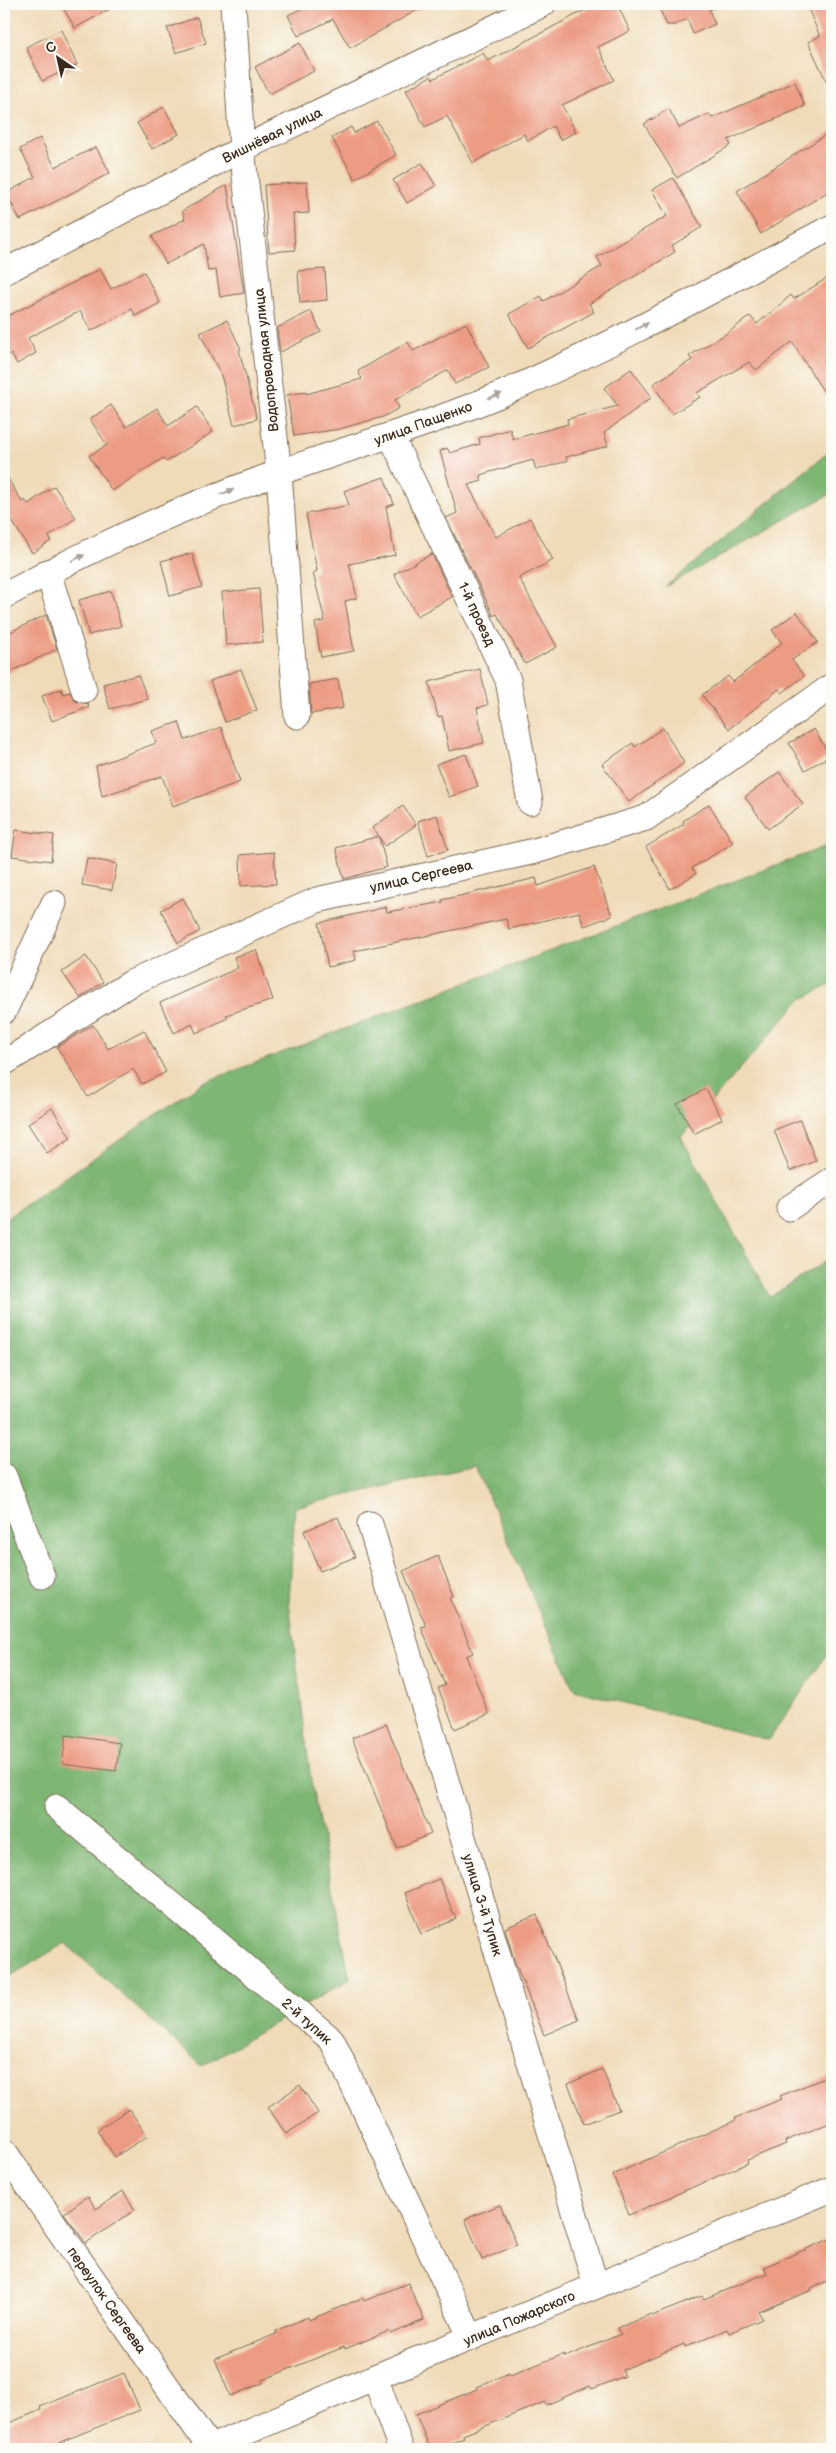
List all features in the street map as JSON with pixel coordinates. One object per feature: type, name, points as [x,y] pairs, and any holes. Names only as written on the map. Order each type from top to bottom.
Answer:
[{"type":"street","name":"Водопроводная улица","points":[[233,4],[242,149],[279,473],[297,716]]},
{"type":"street","name":"Вишнёвая улица","points":[[4,272],[242,149],[543,4]]},
{"type":"street","name":"улица Пащенко","points":[[4,596],[48,572],[159,520],[279,473],[391,436],[506,392],[626,334],[832,227]]},
{"type":"street","name":"1-й проезд","points":[[391,436],[508,680],[530,802]]},
{"type":"street","points":[[48,572],[84,690]]},
{"type":"street","name":"улица Сергеева","points":[[4,1063],[130,983],[317,900],[535,851],[646,818],[832,686]]},
{"type":"street","points":[[4,1011],[54,903]]},
{"type":"street","points":[[789,1208],[832,1180]]},
{"type":"street","points":[[4,1476],[42,1576]]},
{"type":"street","name":"улица 3-й Тупик","points":[[370,1524],[596,2286]]},
{"type":"street","name":"2-й тупик","points":[[57,1807],[332,2040],[471,2338]]},
{"type":"street","name":"переулок Сергеева","points":[[4,2151],[209,2449]]},
{"type":"street","name":"улица Пожарского","points":[[209,2449],[375,2377],[832,2189]]},
{"type":"street","points":[[375,2377],[401,2449]]},
{"type":"green space","points":[[832,449],[832,493],[665,587]]},
{"type":"green space","points":[[832,844],[832,984],[800,1000],[681,1137],[770,1297],[832,1257],[832,1647],[769,1740],[574,1690],[475,1466],[295,1507],[289,1602],[311,1781],[350,1979],[202,2066],[65,1943],[4,1980],[4,1220],[202,1083]]},
{"type":"building","points":[[61,4],[119,4],[75,28]]},
{"type":"building","points":[[311,4],[428,4],[350,48],[333,19],[298,36],[288,15]]},
{"type":"building","points":[[585,4],[617,4],[630,31],[598,47],[614,80],[562,105],[576,132],[560,140],[553,126],[528,141],[524,134],[473,163],[447,116],[425,127],[406,90],[431,76],[433,79],[483,53],[488,61],[587,9]]},
{"type":"building","points":[[657,4],[723,4],[709,10],[715,24],[693,34],[687,19],[675,25],[667,25]]},
{"type":"building","points":[[806,4],[832,4],[832,93],[808,42],[820,36]]},
{"type":"building","points":[[197,17],[206,43],[176,53],[167,28]]},
{"type":"building","points":[[61,30],[77,65],[42,81],[26,47]]},
{"type":"building","points":[[300,43],[314,71],[269,94],[255,67]]},
{"type":"building","points":[[795,82],[805,106],[728,140],[731,145],[677,178],[644,124],[669,109],[679,128],[709,114],[712,118]]},
{"type":"building","points":[[164,107],[179,134],[152,149],[137,123]]},
{"type":"building","points":[[377,121],[396,155],[355,179],[332,138],[351,127],[354,133]]},
{"type":"building","points":[[832,131],[832,189],[761,234],[737,191]]},
{"type":"building","points":[[40,138],[55,167],[96,147],[110,173],[20,220],[6,193],[35,177],[20,149]]},
{"type":"building","points":[[422,163],[436,186],[407,203],[393,180]]},
{"type":"building","points":[[673,178],[702,227],[671,246],[675,252],[589,304],[594,312],[528,348],[509,314],[541,296],[544,301],[602,266],[597,257],[667,216],[652,190]]},
{"type":"building","points":[[307,182],[309,213],[293,214],[295,250],[269,252],[264,185]]},
{"type":"building","points":[[227,185],[244,293],[220,297],[216,270],[208,271],[204,244],[166,264],[152,236],[185,219],[182,211]]},
{"type":"building","points":[[100,269],[111,289],[144,272],[160,303],[135,316],[132,309],[91,331],[80,311],[28,338],[36,353],[17,364],[11,354],[4,358],[4,318]]},
{"type":"building","points":[[325,269],[327,300],[300,303],[298,271]]},
{"type":"building","points":[[832,275],[832,405],[792,342],[756,370],[749,362],[697,393],[700,397],[672,414],[653,384],[692,360],[689,356],[729,332],[750,316],[757,324],[791,295],[794,299]]},
{"type":"building","points":[[311,311],[321,332],[280,352],[277,328]]},
{"type":"building","points":[[227,320],[241,349],[239,350],[257,419],[234,425],[221,375],[200,333]]},
{"type":"building","points":[[466,323],[489,367],[455,384],[448,370],[395,400],[399,408],[383,417],[339,429],[294,436],[287,395],[306,392],[306,394],[362,379],[358,371],[408,342],[413,351]]},
{"type":"building","points":[[631,369],[652,397],[604,433],[608,446],[566,457],[567,461],[536,470],[533,460],[480,475],[482,481],[468,485],[496,537],[530,518],[553,560],[519,578],[557,647],[525,664],[497,614],[493,616],[446,518],[457,513],[440,451],[447,448],[450,453],[480,444],[479,438],[510,429],[513,439],[568,424],[567,419],[618,406],[604,388]]},
{"type":"building","points":[[111,405],[126,427],[157,408],[168,426],[197,407],[213,432],[166,462],[163,458],[112,491],[89,456],[107,445],[90,419]]},
{"type":"building","points":[[4,472],[22,502],[25,500],[28,504],[54,486],[76,518],[49,536],[51,541],[32,553],[4,508]]},
{"type":"building","points":[[384,477],[394,504],[386,507],[395,555],[349,564],[357,598],[345,601],[354,651],[321,657],[315,623],[325,621],[313,573],[317,571],[306,514],[349,505],[344,491]]},
{"type":"building","points":[[192,553],[202,587],[170,596],[161,561]]},
{"type":"building","points":[[432,554],[452,597],[417,616],[394,574]]},
{"type":"building","points":[[259,589],[263,642],[226,645],[222,592]]},
{"type":"building","points":[[111,591],[121,626],[89,635],[79,600]]},
{"type":"building","points":[[797,612],[818,642],[792,660],[804,676],[782,693],[779,689],[729,729],[702,695],[728,676],[733,682],[782,643],[772,630]]},
{"type":"building","points":[[46,615],[57,649],[4,675],[4,635]]},
{"type":"building","points":[[241,669],[257,710],[225,722],[210,681]]},
{"type":"building","points":[[480,669],[488,705],[477,708],[484,743],[449,751],[442,716],[438,717],[429,682]]},
{"type":"building","points":[[138,675],[148,699],[110,709],[103,684]]},
{"type":"building","points":[[338,679],[343,708],[311,714],[309,684]]},
{"type":"building","points":[[61,689],[63,694],[70,692],[75,701],[88,704],[89,707],[52,721],[42,696]]},
{"type":"building","points":[[179,722],[185,740],[221,727],[240,782],[173,806],[162,776],[102,796],[96,766],[156,743],[152,731]]},
{"type":"building","points":[[663,728],[684,763],[629,802],[602,764],[633,743],[635,747]]},
{"type":"building","points":[[814,729],[830,756],[805,770],[789,743]]},
{"type":"building","points":[[466,754],[478,786],[449,797],[436,764]]},
{"type":"building","points":[[779,772],[803,804],[768,829],[745,797]]},
{"type":"building","points":[[709,804],[733,843],[692,868],[696,874],[670,889],[646,847],[684,824],[683,821]]},
{"type":"building","points":[[403,806],[416,825],[385,846],[379,837],[387,867],[344,879],[336,848],[379,836],[372,828]]},
{"type":"building","points":[[437,815],[448,850],[428,856],[418,821]]},
{"type":"building","points":[[16,830],[54,835],[51,861],[12,856]]},
{"type":"building","points":[[274,852],[276,884],[241,886],[240,855]]},
{"type":"building","points":[[87,858],[117,864],[112,890],[82,885]]},
{"type":"building","points":[[594,867],[612,916],[584,926],[579,912],[509,929],[506,919],[354,951],[356,960],[328,967],[319,923],[386,907],[387,912],[443,902],[442,900],[536,878],[538,886]]},
{"type":"building","points":[[183,898],[200,931],[178,943],[161,910]]},
{"type":"building","points":[[256,950],[273,1000],[226,1015],[228,1018],[196,1033],[192,1024],[174,1033],[160,1003],[238,968],[234,957]]},
{"type":"building","points":[[86,956],[103,982],[80,998],[62,972]]},
{"type":"building","points":[[93,1025],[108,1049],[144,1030],[166,1072],[142,1084],[133,1069],[88,1097],[57,1047]]},
{"type":"building","points":[[706,1089],[722,1119],[694,1134],[677,1104]]},
{"type":"building","points":[[52,1108],[71,1138],[47,1153],[28,1124]]},
{"type":"building","points":[[800,1120],[816,1161],[790,1171],[774,1130]]},
{"type":"building","points":[[338,1517],[355,1557],[320,1571],[304,1531]]},
{"type":"building","points":[[438,1556],[454,1597],[450,1598],[473,1653],[466,1656],[489,1714],[455,1729],[438,1688],[445,1685],[421,1627],[426,1626],[403,1571]]},
{"type":"building","points":[[386,1724],[431,1834],[397,1848],[352,1738]]},
{"type":"building","points":[[66,1735],[120,1743],[116,1771],[62,1764]]},
{"type":"building","points":[[439,1879],[456,1919],[421,1934],[405,1893]]},
{"type":"building","points":[[537,1915],[579,2020],[544,2035],[514,1960],[505,1928]]},
{"type":"building","points":[[602,2069],[619,2110],[584,2124],[568,2084]]},
{"type":"building","points":[[832,2075],[832,2122],[785,2141],[786,2144],[747,2160],[748,2163],[629,2215],[613,2175],[736,2120],[735,2118],[782,2099],[780,2096]]},
{"type":"building","points":[[300,2085],[318,2113],[286,2134],[268,2107]]},
{"type":"building","points":[[129,2109],[147,2136],[115,2157],[97,2130]]},
{"type":"building","points":[[123,2191],[135,2210],[86,2243],[64,2213],[88,2196],[96,2209]]},
{"type":"building","points":[[500,2205],[517,2245],[482,2260],[465,2219]]},
{"type":"building","points":[[832,2238],[832,2279],[811,2288],[812,2290],[759,2312],[762,2319],[729,2333],[727,2329],[685,2347],[684,2344],[622,2370],[625,2376],[592,2389],[590,2386],[546,2405],[545,2402],[463,2435],[464,2438],[437,2449],[430,2449],[416,2414],[477,2389],[476,2387],[509,2373],[510,2375],[564,2354],[565,2357],[621,2334],[618,2328],[651,2314],[652,2316],[702,2296],[704,2299],[767,2273],[764,2267]]},
{"type":"building","points":[[408,2283],[424,2320],[391,2334],[389,2331],[345,2349],[344,2347],[262,2380],[263,2383],[230,2396],[215,2359],[276,2334],[275,2331],[308,2317],[309,2320],[362,2298],[364,2301]]},
{"type":"building","points":[[124,2373],[140,2410],[43,2449],[4,2449],[4,2425],[41,2410],[40,2407]]}]
